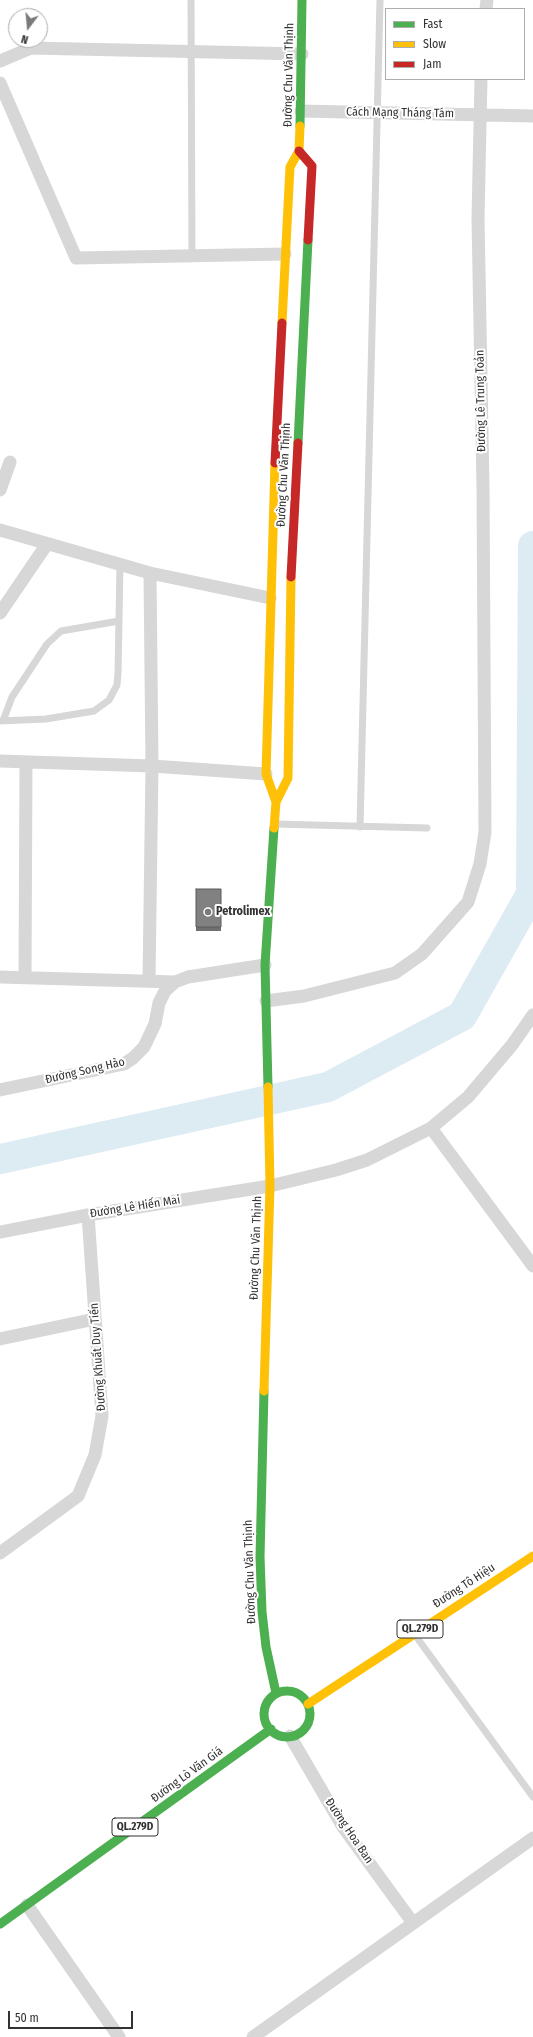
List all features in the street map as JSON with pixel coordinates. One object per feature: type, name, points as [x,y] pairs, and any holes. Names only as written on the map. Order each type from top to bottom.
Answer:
[{"type":"main road","name":"Đường Chu Văn Thịnh","points":[[276,1693],[266,1647],[262,1612],[260,1557],[270,1186],[265,965],[276,802],[266,774],[276,428],[290,167],[299,150],[302,0]]},
{"type":"main road","name":"Đường Chu Văn Thịnh","points":[[276,802],[288,778],[290,601],[312,166],[299,150]]},
{"type":"main road","name":"Đường Tô Hiệu","points":[[308,1704],[533,1556]]},
{"type":"main road","points":[[288,1691],[294,1692],[300,1695],[308,1704],[309,1718],[307,1724],[297,1734],[290,1736],[276,1734],[266,1724],[264,1710],[271,1697],[276,1693],[288,1691]]},
{"type":"main road","name":"Đường Lò Văn Giá","points":[[0,1924],[271,1729]]},
{"type":"street","points":[[0,61],[31,48],[302,54]]},
{"type":"street","name":"Đường Lê Trung Toản","points":[[266,1001],[304,996],[395,973],[422,954],[468,902],[480,864],[485,832],[478,218],[481,80]]},
{"type":"street","points":[[0,83],[76,258],[192,257],[285,254]]},
{"type":"street","name":"Cách Mạng Tháng Tám","points":[[301,110],[533,116]]},
{"type":"street","points":[[0,490],[10,462]]},
{"type":"street","points":[[0,530],[150,574],[270,598]]},
{"type":"street","points":[[0,613],[47,544]]},
{"type":"street","points":[[149,980],[152,766],[150,574]]},
{"type":"street","points":[[0,761],[152,766],[266,774]]},
{"type":"street","points":[[25,977],[26,762]]},
{"type":"street","points":[[0,977],[149,980],[175,982],[188,977],[265,965]]},
{"type":"street","name":"Đường Song Hào","points":[[0,1090],[124,1064],[133,1058],[144,1047],[155,1024],[159,1003],[165,991],[175,982]]},
{"type":"street","name":"Đường Lê Hiến Mai","points":[[0,1232],[88,1215],[270,1186],[336,1170],[367,1160],[431,1128],[468,1097],[512,1045],[533,1015]]},
{"type":"street","points":[[431,1128],[533,1266]]},
{"type":"street","name":"Đường Khuất Duy Tiến","points":[[0,1553],[78,1496],[95,1455],[102,1416],[88,1215]]},
{"type":"street","points":[[0,1339],[95,1319]]},
{"type":"street","name":"Đường Hoa Ban","points":[[290,1736],[343,1827],[413,1923]]},
{"type":"street","points":[[253,2037],[533,1838]]},
{"type":"street","points":[[27,1905],[119,2037]]},
{"type":"lane","points":[[191,0],[192,257]]},
{"type":"lane","points":[[360,827],[380,0]]},
{"type":"lane","points":[[119,621],[61,631],[48,644],[12,698],[2,721],[46,719],[94,711],[109,700],[117,685],[119,621],[120,565]]},
{"type":"lane","points":[[275,824],[427,828]]},
{"type":"lane","points":[[414,1633],[533,1796]]},
{"type":"building","name":"Petrolimex","points":[[196,889],[221,889],[221,927],[196,927]]},
{"type":"waterway","points":[[0,1159],[328,1087],[462,1016],[531,894],[533,546]]},
{"type":"traffic: fast","points":[[300,126],[302,0]]},
{"type":"traffic: fast","points":[[298,443],[308,240]]},
{"type":"traffic: fast","points":[[268,1087],[265,965],[274,828]]},
{"type":"traffic: fast","points":[[264,1391],[260,1557],[262,1612],[266,1647],[276,1693]]},
{"type":"traffic: fast","points":[[287,1691],[300,1695],[306,1701],[310,1714],[306,1727],[300,1733],[287,1737],[274,1733],[268,1727],[264,1714],[268,1701],[274,1695],[287,1691]]},
{"type":"traffic: fast","points":[[0,1924],[271,1729]]},
{"type":"traffic: slow","points":[[282,323],[290,167],[299,151],[300,126]]},
{"type":"traffic: slow","points":[[275,463],[266,774],[276,802]]},
{"type":"traffic: slow","points":[[274,828],[276,802],[288,778],[291,577]]},
{"type":"traffic: slow","points":[[264,1391],[270,1186],[268,1087]]},
{"type":"traffic: slow","points":[[308,1704],[533,1556]]},
{"type":"traffic: jam","points":[[299,151],[312,166],[308,240]]},
{"type":"traffic: jam","points":[[275,463],[282,323]]},
{"type":"traffic: jam","points":[[291,577],[298,443]]},
{"type":"place","name":"Petrolimex","points":[[208,912]]}]
